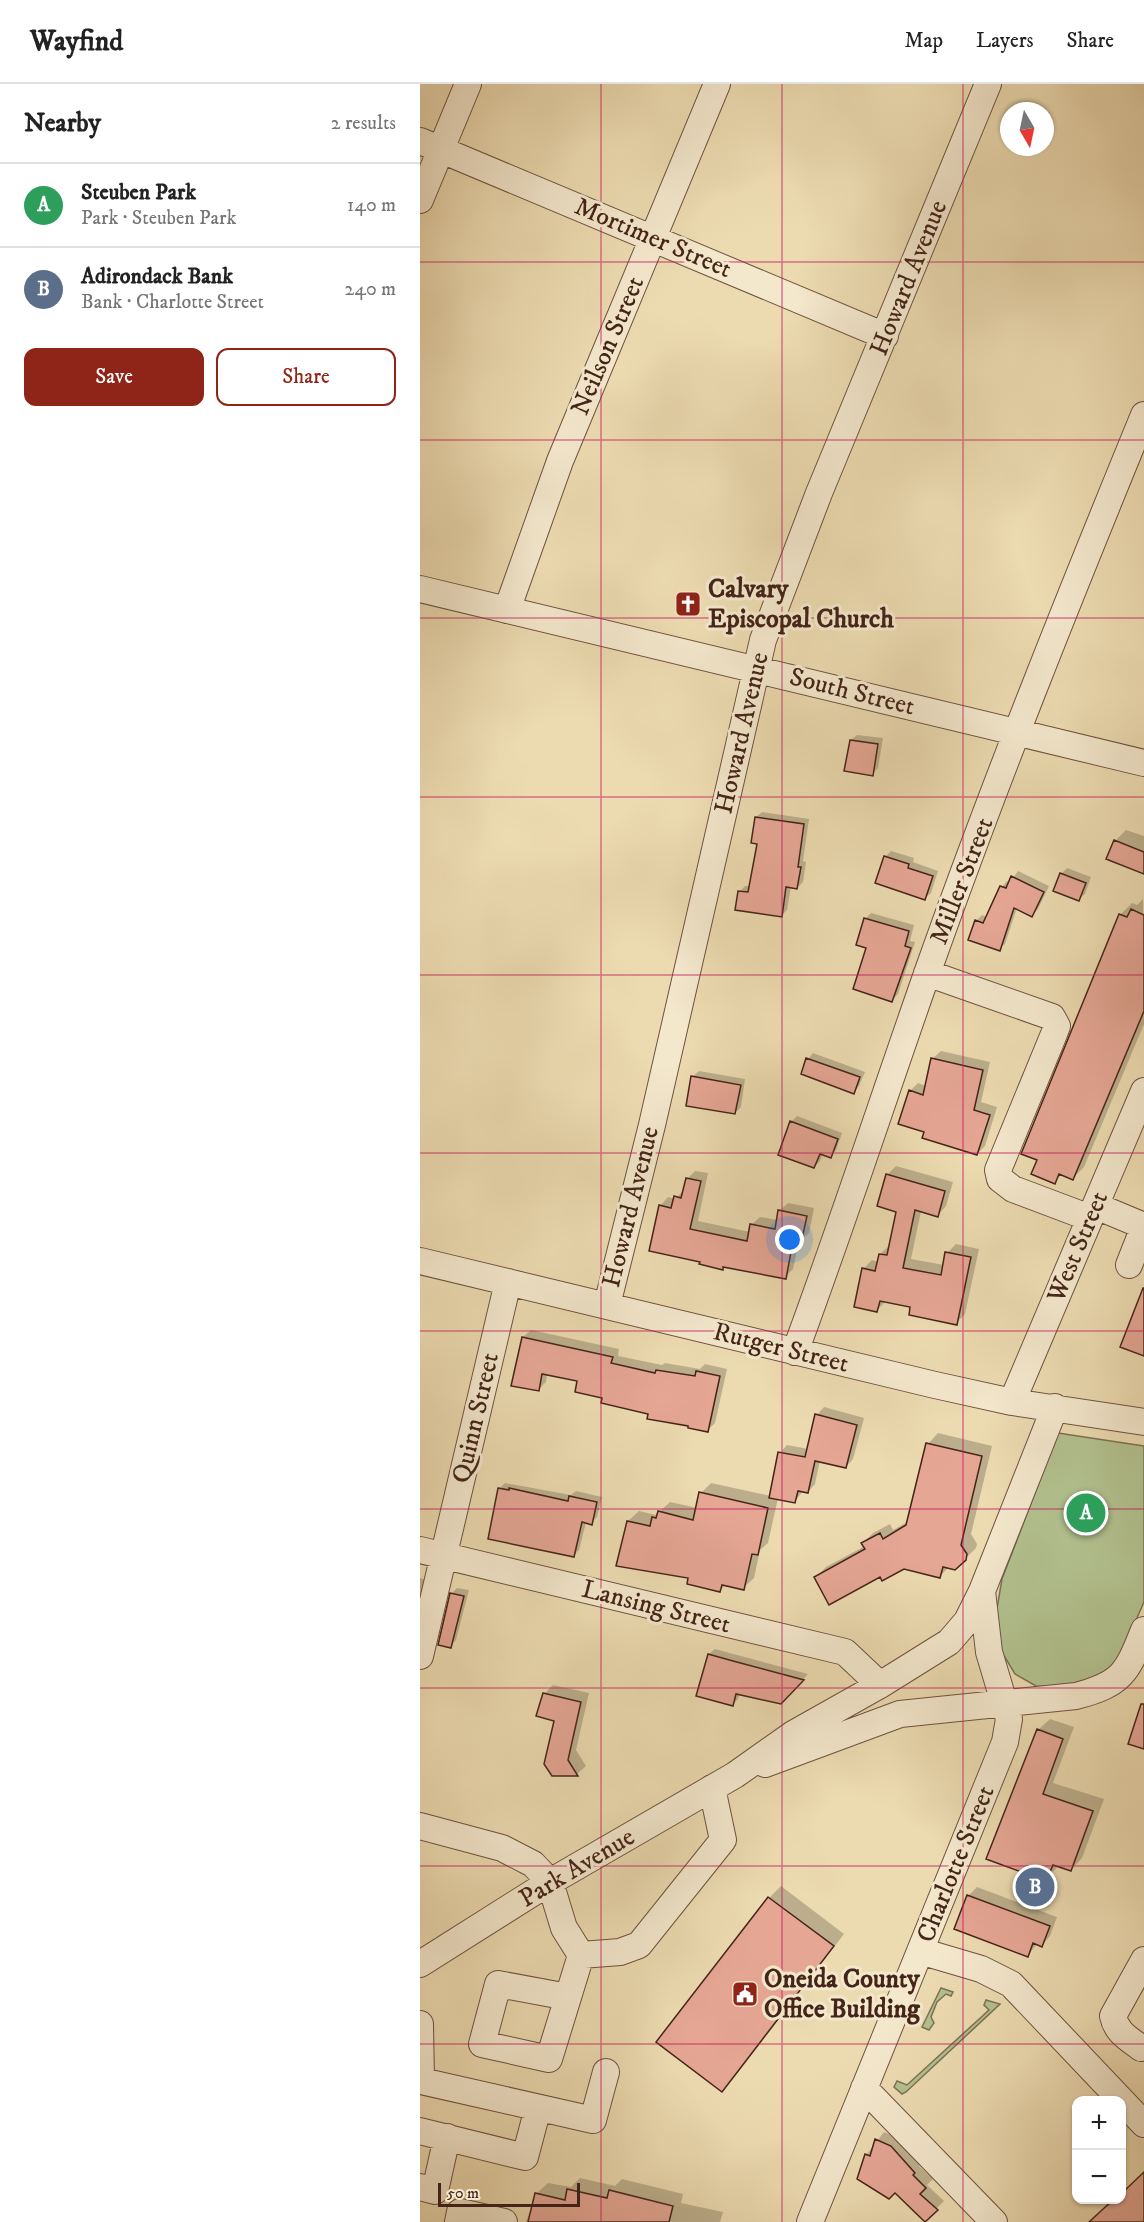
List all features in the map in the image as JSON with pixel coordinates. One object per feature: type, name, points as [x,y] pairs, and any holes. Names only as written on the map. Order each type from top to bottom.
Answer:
[{"type":"street","points":[[420,200],[430,146],[468,84]]},
{"type":"street","name":"Neilson Street","points":[[507,610],[560,461],[717,84]]},
{"type":"street","name":"Howard Avenue","points":[[608,1305],[652,1125],[763,640],[819,493],[988,84]]},
{"type":"street","name":"Mortimer Street","points":[[430,146],[885,336]]},
{"type":"street","name":"Miller Street","points":[[795,1352],[835,1245],[927,973],[1017,732],[1144,416]]},
{"type":"street","name":"South Street","points":[[420,589],[1144,763]]},
{"type":"street","points":[[927,973],[1052,1017],[1057,1026],[998,1170],[1000,1179],[1013,1189],[1144,1227],[1128,1265]]},
{"type":"street","name":"West Street","points":[[1012,1402],[1144,1091]]},
{"type":"street","name":"Rutger Street","points":[[420,1261],[1012,1402],[1144,1422]]},
{"type":"street","name":"Quinn Street","points":[[420,1656],[432,1552],[508,1282]]},
{"type":"street","name":"Park Avenue","points":[[420,1964],[550,1882],[735,1775],[793,1734],[880,1685],[949,1642],[967,1621],[982,1592],[1056,1407]]},
{"type":"street","name":"Lansing Street","points":[[432,1552],[845,1653],[880,1685]]},
{"type":"street","name":"Charlotte Street","points":[[810,2222],[1005,1742],[1009,1719],[988,1652],[982,1592]]},
{"type":"street","name":"Park Avenue","points":[[735,1775],[900,1714],[1076,1696],[1102,1689],[1121,1676],[1131,1663],[1144,1630]]},
{"type":"street","points":[[581,1955],[620,1952],[639,1945],[689,1884],[723,1840],[712,1788]]},
{"type":"street","points":[[420,1826],[502,1848],[533,1864],[550,1882],[564,1928],[581,1955],[568,1997]]},
{"type":"street","points":[[920,1951],[981,1968],[1011,1984],[1144,2124]]},
{"type":"street","points":[[1144,1960],[1113,2016],[1114,2023],[1121,2034],[1141,2048],[1144,2047]]},
{"type":"street","points":[[420,2024],[421,2081],[593,2120],[606,2072]]},
{"type":"street","points":[[864,2088],[994,2222]]},
{"type":"street","points":[[420,2131],[525,2157],[538,2108]]},
{"type":"street","points":[[420,2187],[435,2191],[447,2137]]},
{"type":"street","points":[[458,2222],[460,2212],[504,2222]]},
{"type":"green space","points":[[1058,1433],[1144,1446],[1144,1602],[1122,1652],[1108,1673],[1091,1683],[1059,1687],[1036,1686],[1015,1674],[1000,1649],[996,1614],[1002,1579]]},
{"type":"green space","points":[[941,1988],[953,1992],[951,1996],[946,1994],[937,2002],[931,2017],[934,2023],[929,2030],[922,2027]]},
{"type":"green space","points":[[986,2000],[1000,2004],[906,2092],[902,2094],[894,2087],[897,2081],[907,2085],[989,2010],[984,2005]]},
{"type":"building","points":[[850,740],[878,744],[873,776],[844,771]]},
{"type":"building","points":[[755,817],[804,824],[797,889],[786,887],[782,917],[735,910],[738,891],[748,892],[757,844],[751,843]]},
{"type":"building","points":[[1114,840],[1144,852],[1144,874],[1106,859]]},
{"type":"building","points":[[884,856],[909,864],[908,868],[933,876],[925,900],[875,883]]},
{"type":"building","points":[[1060,873],[1086,883],[1079,901],[1053,891]]},
{"type":"building","points":[[1011,876],[1044,892],[1032,917],[1014,908],[1000,951],[968,940],[975,920],[983,923],[1000,886],[1006,888]]},
{"type":"building","points":[[1131,909],[1144,915],[1144,1011],[1073,1180],[1059,1174],[1055,1184],[1031,1174],[1037,1160],[1021,1154],[1119,914],[1127,917]]},
{"type":"building","points":[[864,918],[909,931],[905,946],[911,948],[892,1002],[853,989],[866,948],[856,945]]},
{"type":"building","points":[[806,1058],[860,1077],[854,1094],[801,1074]]},
{"type":"building","points":[[931,1058],[983,1070],[974,1110],[990,1115],[977,1155],[922,1138],[924,1132],[898,1124],[909,1090],[923,1095]]},
{"type":"building","points":[[691,1076],[741,1085],[735,1114],[686,1106]]},
{"type":"building","points":[[790,1121],[838,1139],[831,1158],[820,1154],[814,1168],[778,1155]]},
{"type":"building","points":[[886,1174],[945,1191],[938,1217],[915,1210],[903,1268],[941,1275],[945,1252],[971,1257],[957,1325],[909,1315],[910,1307],[880,1301],[877,1312],[854,1307],[862,1268],[875,1271],[879,1254],[887,1255],[896,1212],[877,1206]]},
{"type":"building","points":[[686,1178],[701,1181],[690,1229],[747,1241],[750,1224],[775,1229],[778,1210],[807,1216],[801,1243],[793,1241],[786,1279],[723,1267],[723,1270],[699,1264],[700,1262],[649,1251],[659,1205],[671,1208],[674,1196],[681,1198]]},
{"type":"building","points":[[1144,1288],[1144,1356],[1120,1347]]},
{"type":"building","points":[[522,1337],[613,1357],[611,1363],[655,1373],[656,1370],[695,1376],[696,1371],[720,1376],[708,1432],[647,1419],[648,1414],[601,1403],[602,1398],[575,1392],[577,1381],[542,1374],[539,1391],[511,1386]]},
{"type":"building","points":[[815,1414],[857,1425],[846,1468],[815,1461],[808,1493],[798,1491],[795,1503],[769,1498],[778,1452],[805,1457]]},
{"type":"building","points":[[926,1443],[982,1456],[961,1545],[967,1554],[966,1560],[955,1570],[943,1567],[940,1578],[904,1569],[882,1581],[880,1577],[829,1605],[814,1577],[865,1549],[861,1543],[880,1533],[883,1539],[906,1525]]},
{"type":"building","points":[[498,1488],[509,1490],[509,1488],[568,1501],[569,1496],[597,1502],[592,1525],[582,1522],[574,1557],[488,1539]]},
{"type":"building","points":[[699,1492],[768,1508],[758,1555],[752,1554],[744,1590],[722,1585],[720,1592],[687,1584],[688,1578],[616,1566],[627,1521],[650,1526],[652,1517],[656,1518],[658,1511],[693,1520]]},
{"type":"building","points":[[450,1593],[464,1596],[451,1648],[438,1645]]},
{"type":"building","points":[[708,1654],[804,1680],[781,1704],[736,1694],[733,1706],[696,1696]]},
{"type":"building","points":[[543,1693],[581,1702],[568,1760],[578,1776],[552,1776],[544,1764],[554,1721],[536,1716]]},
{"type":"building","points":[[1141,1704],[1144,1704],[1144,1749],[1128,1744]]},
{"type":"building","points":[[1037,1729],[1063,1739],[1043,1794],[1093,1811],[1071,1871],[1053,1865],[1046,1881],[986,1859]]},
{"type":"building","points":[[967,1895],[1050,1926],[1042,1947],[1033,1943],[1028,1957],[954,1929]]},
{"type":"building","name":"Oneida County Office Building","points":[[768,1897],[834,1946],[722,2092],[656,2042]]},
{"type":"building","points":[[875,2139],[891,2146],[926,2188],[920,2194],[938,2210],[925,2222],[895,2193],[889,2199],[857,2179],[865,2154],[870,2156]]},
{"type":"building","points":[[1144,2172],[1144,2222],[1089,2222],[1109,2204],[1126,2204],[1126,2189]]},
{"type":"building","points":[[567,2189],[607,2198],[609,2190],[673,2206],[669,2222],[528,2222],[535,2193],[565,2200]]},
{"type":"place","name":"Calvary Episcopal Church","points":[[688,604]]},
{"type":"place","name":"Steuben Park","points":[[1086,1513]]},
{"type":"place","name":"Adirondack Bank","points":[[1035,1887]]},
{"type":"place","name":"Oneida County Office Building","points":[[745,1994]]}]
